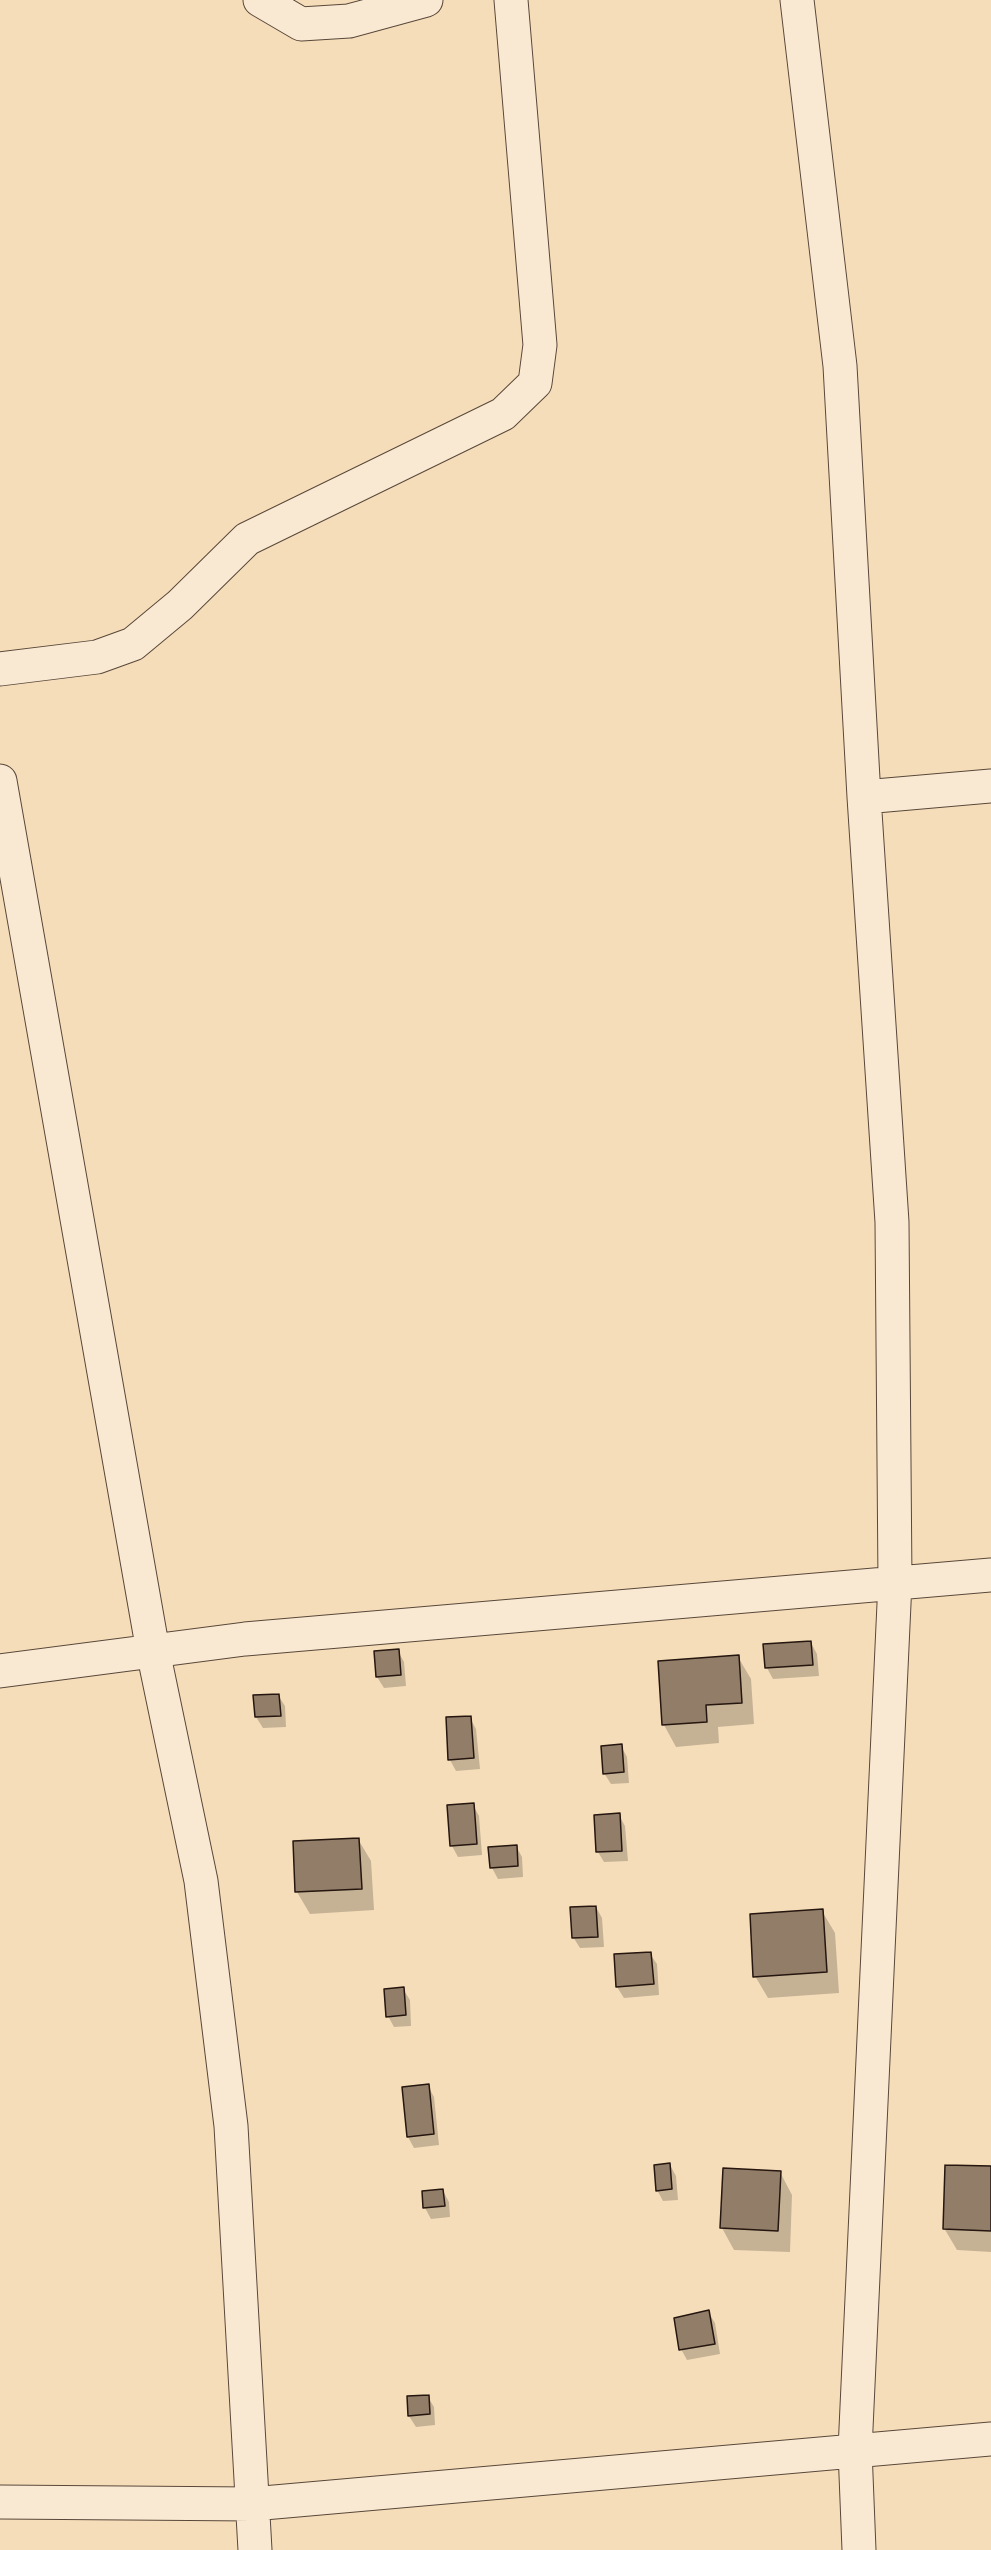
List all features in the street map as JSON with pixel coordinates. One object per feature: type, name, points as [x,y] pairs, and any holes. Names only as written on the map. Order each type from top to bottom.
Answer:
[{"type":"street","points":[[260,0],[300,24],[349,21],[426,0]]},
{"type":"street","points":[[0,669],[97,657],[133,644],[180,605],[247,539],[502,414],[535,383],[540,345],[511,0]]},
{"type":"street","points":[[797,0],[840,366],[864,797],[892,1222],[895,1582],[855,2450],[859,2550]]},
{"type":"street","points":[[0,781],[153,1651],[201,1881],[230,2114],[255,2550]]},
{"type":"street","points":[[864,797],[991,786]]},
{"type":"street","points":[[0,1671],[244,1639],[991,1575]]},
{"type":"street","points":[[0,2502],[252,2504],[991,2439]]},
{"type":"building","points":[[811,1641],[813,1665],[765,1668],[763,1644]]},
{"type":"building","points":[[399,1649],[401,1675],[376,1677],[374,1651]]},
{"type":"building","points":[[739,1655],[742,1703],[706,1705],[707,1722],[662,1725],[658,1661]]},
{"type":"building","points":[[279,1694],[281,1716],[255,1717],[253,1695]]},
{"type":"building","points":[[471,1716],[474,1758],[448,1760],[446,1717]]},
{"type":"building","points":[[622,1744],[624,1772],[603,1774],[601,1746]]},
{"type":"building","points":[[474,1803],[477,1844],[450,1846],[447,1805]]},
{"type":"building","points":[[620,1813],[622,1851],[596,1852],[594,1815]]},
{"type":"building","points":[[359,1838],[362,1889],[295,1892],[293,1841]]},
{"type":"building","points":[[517,1845],[518,1866],[490,1868],[488,1847]]},
{"type":"building","points":[[596,1906],[598,1937],[572,1938],[570,1907]]},
{"type":"building","points":[[823,1909],[827,1972],[753,1977],[750,1914]]},
{"type":"building","points":[[651,1952],[654,1984],[616,1987],[614,1954]]},
{"type":"building","points":[[404,1987],[406,2015],[386,2017],[384,1989]]},
{"type":"building","points":[[429,2084],[434,2134],[407,2137],[402,2087]]},
{"type":"building","points":[[670,2163],[672,2189],[656,2191],[654,2165]]},
{"type":"building","points":[[945,2165],[991,2166],[991,2231],[943,2229]]},
{"type":"building","points":[[723,2168],[781,2171],[778,2231],[720,2228]]},
{"type":"building","points":[[443,2189],[445,2206],[423,2208],[422,2191]]},
{"type":"building","points":[[709,2310],[715,2344],[679,2350],[674,2318]]},
{"type":"building","points":[[429,2395],[430,2414],[408,2416],[407,2396]]}]
